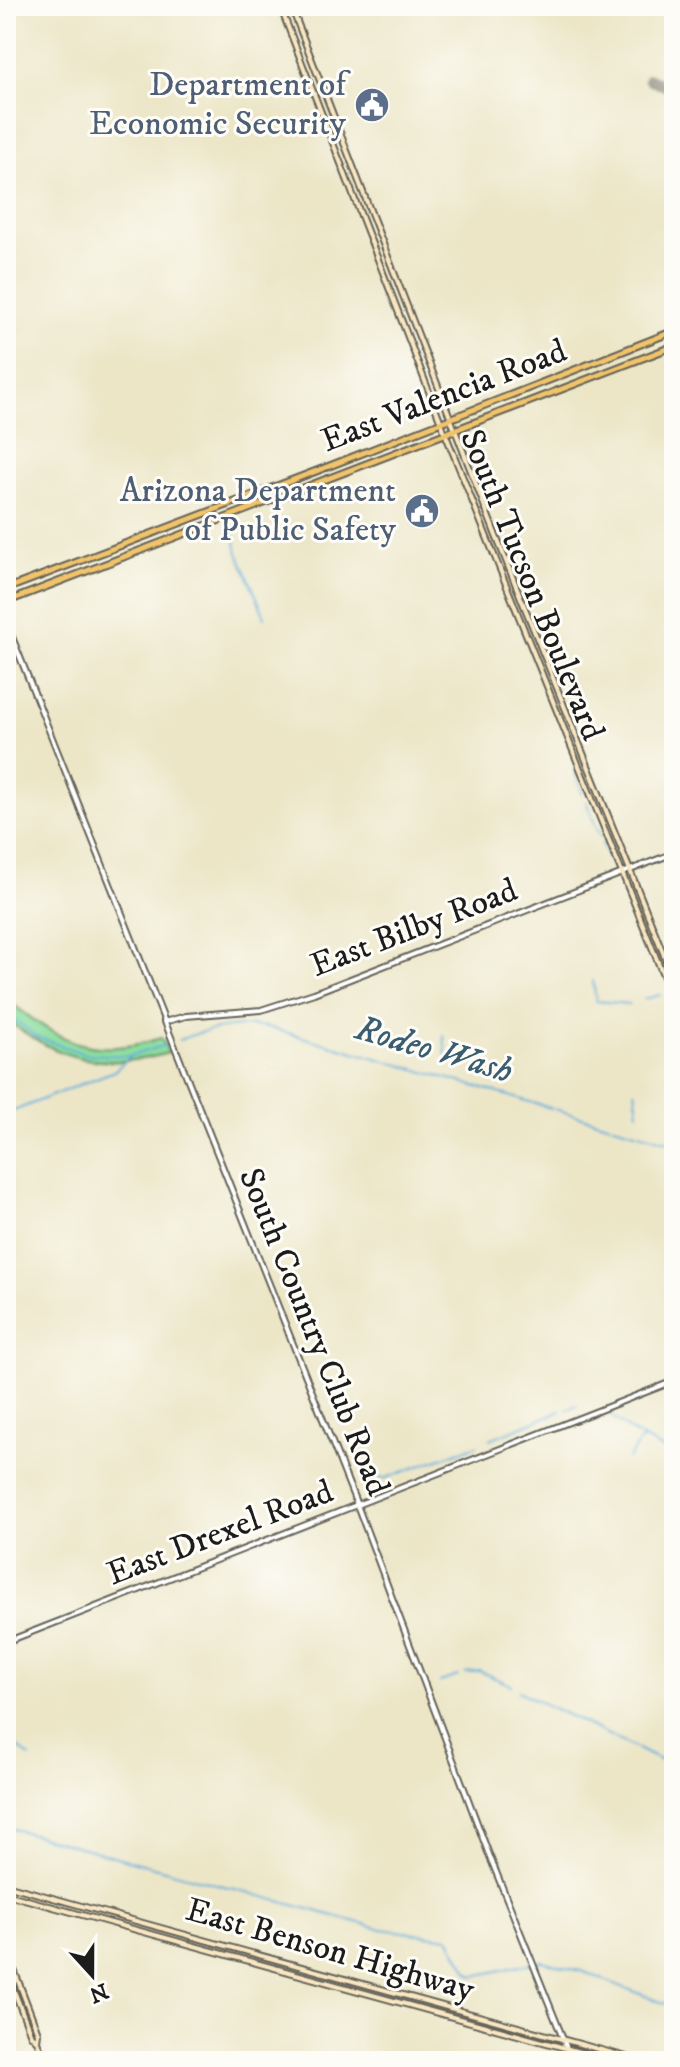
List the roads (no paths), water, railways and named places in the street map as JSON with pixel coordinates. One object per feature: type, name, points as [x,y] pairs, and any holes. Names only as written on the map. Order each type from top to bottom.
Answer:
[{"type":"main road","name":"South Tucson Boulevard","points":[[280,6],[446,433],[674,1002]]},
{"type":"main road","name":"South Tucson Boulevard","points":[[291,6],[455,430],[674,980]]},
{"type":"main road","name":"East Valencia Road","points":[[6,589],[674,331]]},
{"type":"main road","name":"East Valencia Road","points":[[6,602],[674,346]]},
{"type":"main road","points":[[555,379],[559,390]]},
{"type":"main road","points":[[327,467],[331,478]]},
{"type":"main road","points":[[206,513],[210,524]]},
{"type":"main road","points":[[108,550],[113,561]]},
{"type":"main road","name":"East Benson Highway","points":[[6,1885],[641,2061]]},
{"type":"main road","name":"East Benson Highway","points":[[6,1895],[612,2061]]},
{"type":"main road","points":[[126,1927],[127,1919]]},
{"type":"main road","points":[[6,1949],[38,2033],[37,2041]]},
{"type":"main road","points":[[6,1970],[31,2035],[37,2041],[45,2061]]},
{"type":"street","name":"South Country Club Road","points":[[6,622],[357,1505],[488,1852],[572,2061]]},
{"type":"street","name":"East Bilby Road","points":[[164,1022],[186,1016],[263,1010],[674,853]]},
{"type":"street","name":"East Drexel Road","points":[[6,1642],[674,1381]]},
{"type":"waterway","points":[[667,116],[674,118]]},
{"type":"waterway","points":[[232,522],[238,553],[265,617]]},
{"type":"waterway","points":[[574,771],[583,795]]},
{"type":"waterway","points":[[586,801],[600,837]]},
{"type":"waterway","points":[[602,843],[611,865]]},
{"type":"waterway","points":[[593,981],[596,1001],[629,1004]]},
{"type":"waterway","points":[[644,999],[660,995]]},
{"type":"waterway","name":"Rodeo Wash","points":[[6,1013],[37,1037],[85,1054],[131,1056],[165,1045]]},
{"type":"waterway","name":"Rodeo Wash","points":[[179,1040],[222,1028],[267,1027],[674,1143]]},
{"type":"waterway","points":[[444,1035],[446,1055]]},
{"type":"waterway","points":[[6,1114],[114,1071],[131,1056]]},
{"type":"waterway","points":[[635,1090],[638,1112]]},
{"type":"waterway","points":[[567,1409],[577,1405]]},
{"type":"waterway","points":[[490,1439],[561,1411]]},
{"type":"waterway","points":[[610,1415],[633,1433],[674,1455]]},
{"type":"waterway","points":[[628,1459],[640,1441],[645,1439]]},
{"type":"waterway","points":[[365,1479],[386,1478],[477,1445]]},
{"type":"waterway","points":[[465,1673],[479,1671],[511,1685]]},
{"type":"waterway","points":[[440,1682],[458,1676]]},
{"type":"waterway","points":[[518,1691],[674,1767]]},
{"type":"waterway","points":[[6,1737],[30,1757]]},
{"type":"waterway","points":[[6,1827],[382,1929],[449,1938],[469,1973],[475,1976],[542,1961],[584,1972],[674,2007]]},
{"type":"place","name":"Department of Economic Security","points":[[372,105]]},
{"type":"place","name":"Arizona Department of Public Safety","points":[[422,511]]}]
